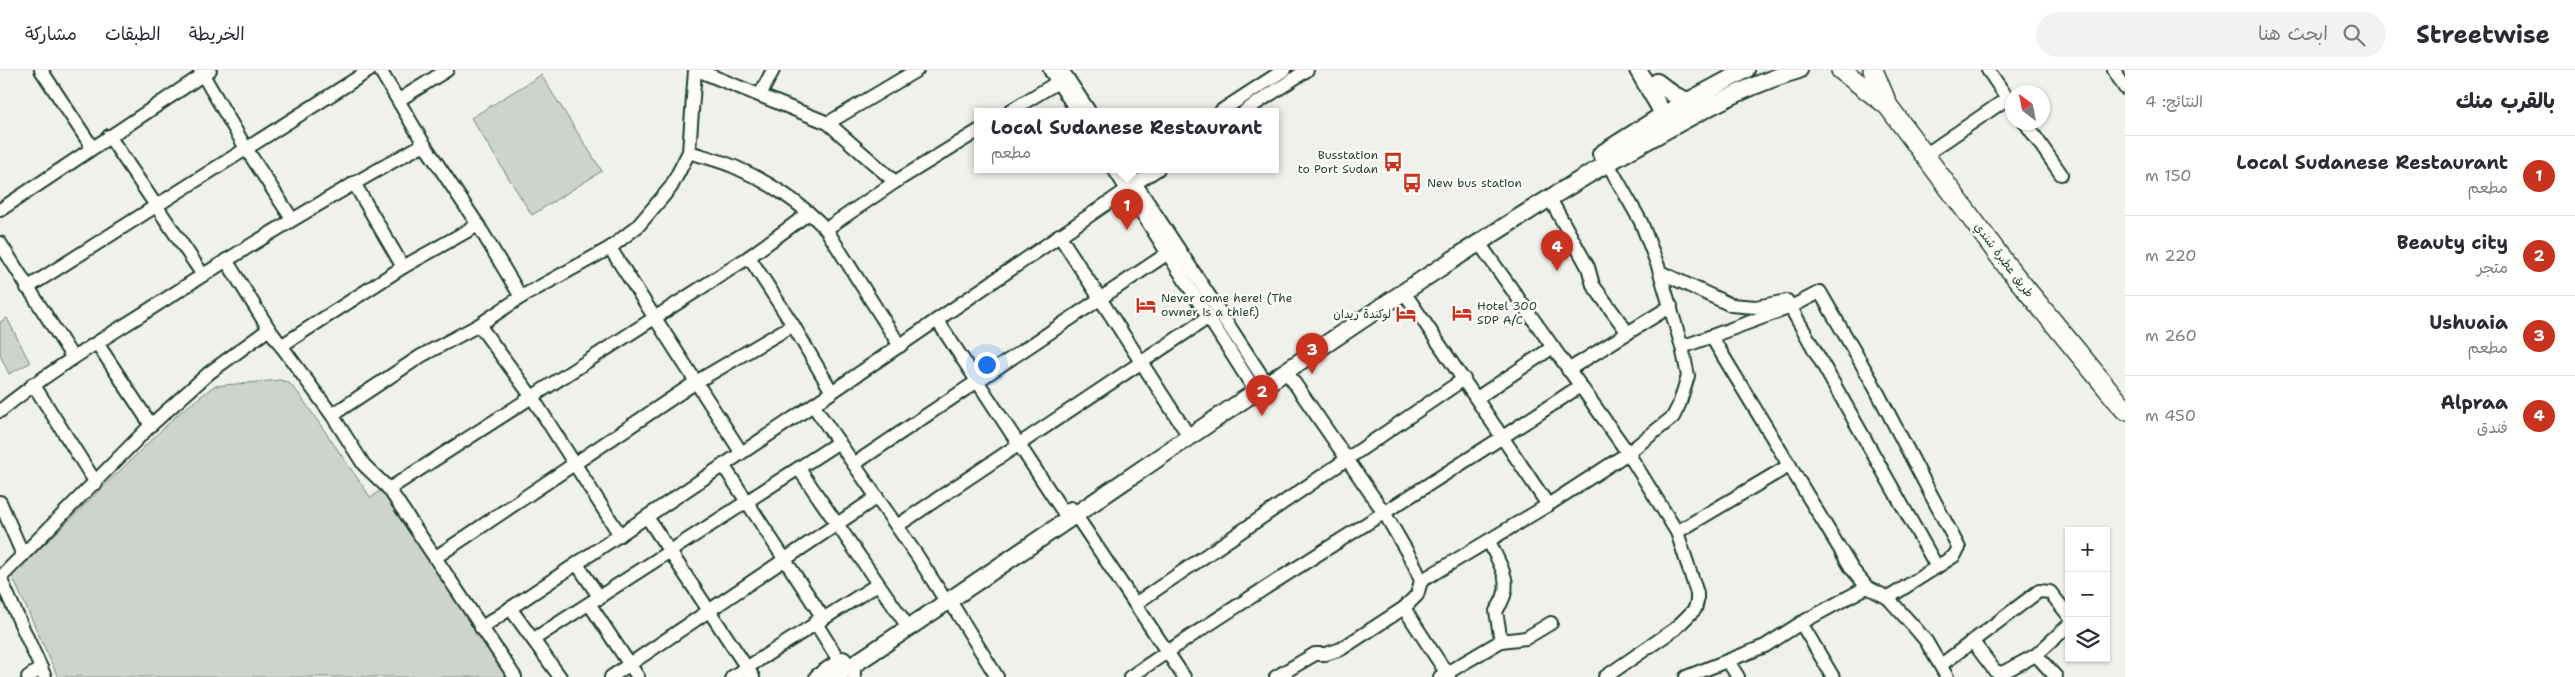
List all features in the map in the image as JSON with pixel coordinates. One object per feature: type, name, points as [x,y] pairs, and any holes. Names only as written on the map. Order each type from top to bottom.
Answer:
[{"type":"highway","points":[[1841,70],[1888,106]]},
{"type":"highway","points":[[1873,70],[1888,106]]},
{"type":"highway","name":"طريق عطبرة شندي","points":[[1888,106],[2007,266],[2125,410]]},
{"type":"main road","points":[[1638,70],[1668,91],[1676,114]]},
{"type":"main road","points":[[818,677],[846,670],[1185,430],[1259,385],[1286,371],[1479,243],[1607,162],[1676,114],[1746,70]]},
{"type":"main road","points":[[1070,512],[1259,385],[1463,242],[1650,123],[1799,70]]},
{"type":"main road","points":[[1652,80],[1676,114]]},
{"type":"main road","points":[[1650,123],[1652,80]]},
{"type":"main road","points":[[846,670],[904,620],[946,598]]},
{"type":"street","points":[[41,70],[92,147]]},
{"type":"street","points":[[27,288],[247,150],[370,70]]},
{"type":"street","points":[[380,70],[424,144],[478,225],[521,296]]},
{"type":"street","points":[[399,100],[447,70]]},
{"type":"street","points":[[332,415],[421,356],[479,325],[521,296],[610,248],[638,226],[658,206],[671,187],[689,152],[696,70],[828,123],[895,182]]},
{"type":"street","points":[[760,95],[773,70]]},
{"type":"street","points":[[1050,70],[1063,74],[1087,108]]},
{"type":"street","points":[[1247,108],[1284,70]]},
{"type":"street","points":[[1228,108],[1307,70]]},
{"type":"street","points":[[1988,70],[2005,94]]},
{"type":"street","points":[[2114,70],[2125,88]]},
{"type":"street","points":[[0,210],[204,72],[247,150],[292,219]]},
{"type":"street","points":[[828,123],[909,72]]},
{"type":"street","points":[[1014,108],[1063,74]]},
{"type":"street","points":[[1063,74],[1076,108]]},
{"type":"street","points":[[1925,155],[2005,104]]},
{"type":"street","points":[[2031,130],[2061,174]]},
{"type":"street","points":[[826,229],[895,182],[974,133]]},
{"type":"street","points":[[109,136],[202,275]]},
{"type":"street","points":[[0,411],[33,384],[202,275],[292,219],[424,144]]},
{"type":"street","points":[[689,152],[737,168],[780,192],[809,213],[826,229],[900,346]]},
{"type":"street","points":[[1420,581],[1548,505],[1628,453],[1660,429],[1676,411],[1688,376],[1671,306],[1641,222],[1607,162]]},
{"type":"street","points":[[1118,173],[1132,186],[1259,385]]},
{"type":"street","points":[[1130,173],[1132,186]]},
{"type":"street","points":[[481,628],[900,346],[1152,173]]},
{"type":"street","points":[[354,183],[403,267]]},
{"type":"street","points":[[1550,197],[1588,267],[1593,285],[1628,333]]},
{"type":"street","points":[[390,489],[749,256],[809,213]]},
{"type":"street","points":[[281,346],[403,267],[478,225]]},
{"type":"street","points":[[1059,235],[1099,300],[1185,430]]},
{"type":"street","points":[[0,243],[73,358]]},
{"type":"street","points":[[1479,243],[1628,453],[1677,532],[1697,592],[1695,609],[1675,629],[1605,677]]},
{"type":"street","points":[[610,248],[741,452]]},
{"type":"street","points":[[1172,250],[1209,317],[1259,385]]},
{"type":"street","points":[[854,464],[1172,250]]},
{"type":"street","points":[[749,256],[793,325],[832,392]]},
{"type":"street","points":[[226,260],[269,330],[332,415],[364,465],[390,489],[515,677]]},
{"type":"street","points":[[1660,272],[1730,305],[1756,308],[1787,300],[1937,567]]},
{"type":"street","points":[[1404,292],[1548,505]]},
{"type":"street","points":[[1682,347],[1791,307],[1820,292],[1871,380],[1958,543],[1957,553],[1888,598]]},
{"type":"street","points":[[1568,370],[1671,306]]},
{"type":"street","points":[[897,526],[1209,317]]},
{"type":"street","points":[[937,320],[979,381],[1018,446],[1070,512],[1184,677]]},
{"type":"street","points":[[479,325],[532,397],[620,535]]},
{"type":"street","points":[[436,557],[696,382],[793,325]]},
{"type":"street","points":[[28,677],[43,672],[0,578],[151,426],[209,373],[269,330]]},
{"type":"street","points":[[1712,336],[1852,569],[1867,586],[1888,598],[1926,641],[1948,677]]},
{"type":"street","points":[[97,343],[151,426]]},
{"type":"street","points":[[1477,398],[1553,347]]},
{"type":"street","points":[[1276,677],[1315,654],[1326,654],[1341,649],[1404,608],[1417,595],[1420,581],[1414,564],[1384,514],[1286,371]]},
{"type":"street","points":[[1135,604],[1464,380]]},
{"type":"street","points":[[33,384],[96,483]]},
{"type":"street","points":[[1130,677],[1167,651],[1504,439],[1580,386]]},
{"type":"street","points":[[812,405],[946,598],[997,677]]},
{"type":"street","points":[[534,639],[838,442]]},
{"type":"street","points":[[723,465],[784,559],[846,670]]},
{"type":"street","points":[[1677,532],[1790,466]]},
{"type":"street","points":[[798,469],[904,620]]},
{"type":"street","points":[[611,677],[877,498]]},
{"type":"street","points":[[0,502],[23,555]]},
{"type":"street","points":[[647,517],[750,672]]},
{"type":"street","points":[[1488,541],[1505,578],[1507,592],[1496,611],[1501,641]]},
{"type":"street","points":[[576,564],[629,664],[638,677]]},
{"type":"street","points":[[732,677],[750,672],[819,620],[878,584]]},
{"type":"street","points":[[1686,677],[1764,646],[1867,586]]},
{"type":"street","points":[[1940,665],[2039,591],[2050,592],[2065,611]]},
{"type":"street","points":[[510,608],[560,677]]},
{"type":"street","points":[[1404,608],[1445,676],[1501,641],[1526,638],[1551,623]]},
{"type":"street","points":[[1801,623],[1833,677]]},
{"type":"street","points":[[1973,642],[1998,674],[2002,674],[2036,655],[2065,629]]},
{"type":"street","points":[[2036,655],[2056,677]]},
{"type":"street","points":[[1728,661],[1738,677]]},
{"type":"shaded area","points":[[541,75],[602,171],[532,215],[471,118]]},
{"type":"shaded area","points":[[7,318],[30,363],[9,374],[0,355],[0,322]]},
{"type":"shaded area","points":[[280,380],[289,383],[299,394],[371,498],[384,487],[509,677],[58,677],[12,576],[177,415],[214,386]]},
{"type":"place","name":"Busstation to Port Sudan","points":[[1393,162]]},
{"type":"place","name":"New bus station","points":[[1412,183]]},
{"type":"place","name":"Local Sudanese Restaurant","points":[[1127,230]]},
{"type":"place","name":"Alpraa","points":[[1557,271]]},
{"type":"place","name":"Never come here! (The owner is a thief.)","points":[[1146,305]]},
{"type":"place","name":"Hotel 300 SDP A/C","points":[[1462,313]]},
{"type":"place","name":"لوكندة ريدان","points":[[1406,314]]},
{"type":"place","name":"Ushuaia","points":[[1312,374]]},
{"type":"place","name":"Beauty city","points":[[1262,416]]}]
